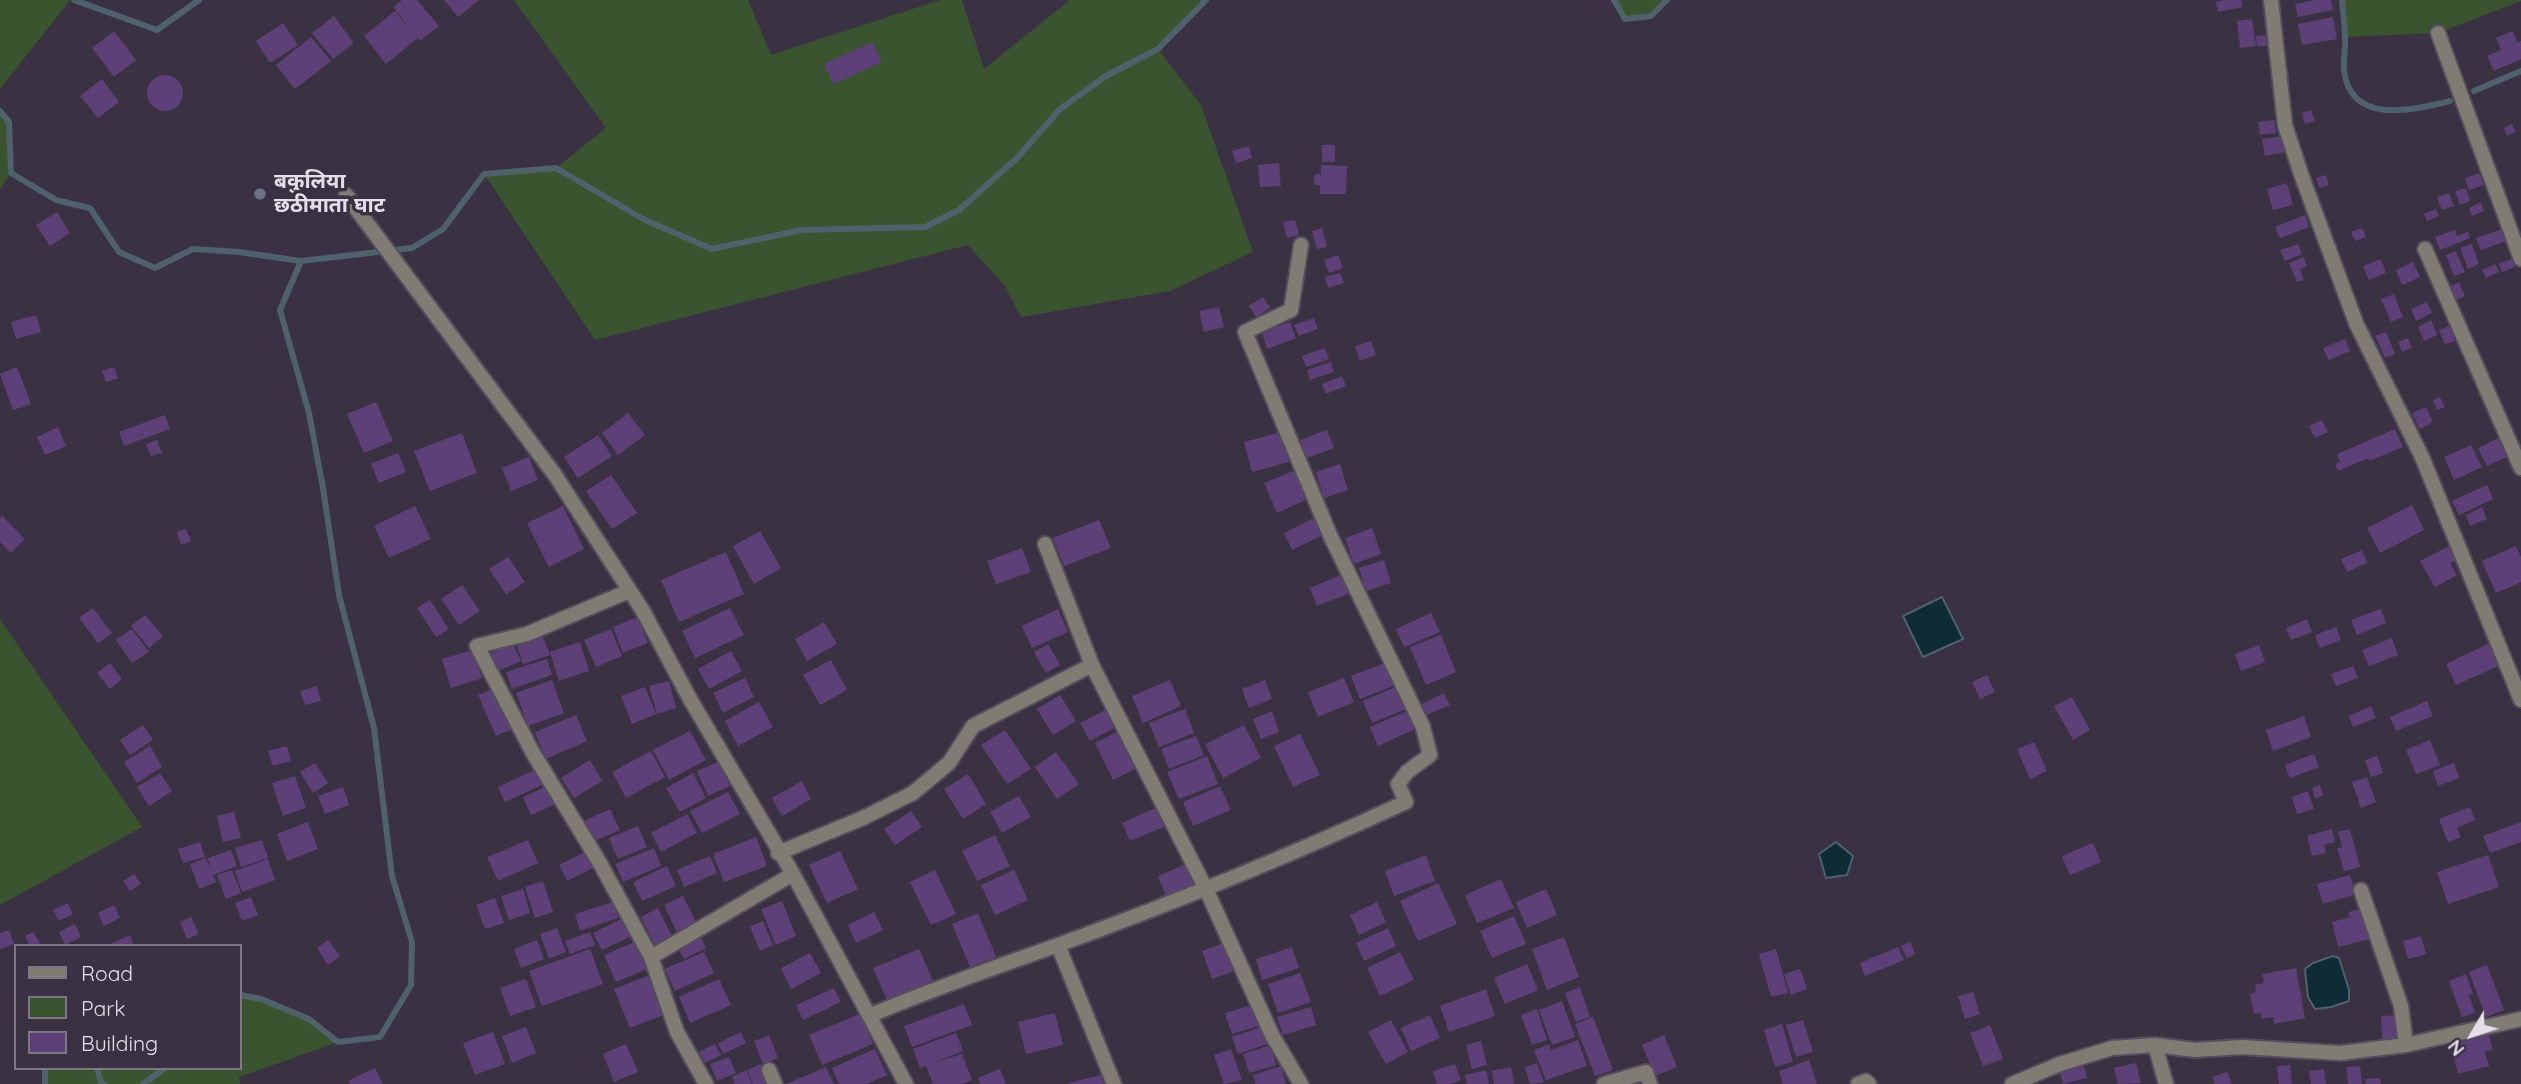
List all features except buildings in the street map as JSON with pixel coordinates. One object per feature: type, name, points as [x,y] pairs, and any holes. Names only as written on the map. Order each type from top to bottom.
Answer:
[{"type":"street","points":[[2271,0],[2285,125],[2301,174],[2356,323],[2422,457],[2521,700]]},
{"type":"street","points":[[2438,33],[2521,259]]},
{"type":"street","points":[[346,195],[555,475],[643,611],[778,853],[793,874],[906,1084]]},
{"type":"street","points":[[869,1016],[934,988],[1206,889],[1406,802],[1398,784],[1407,772],[1430,755],[1423,727],[1330,535],[1245,332],[1291,310],[1301,244]]},
{"type":"street","points":[[2424,248],[2521,468]]},
{"type":"street","points":[[1045,544],[1092,665],[1206,889],[1272,1035],[1301,1084]]},
{"type":"street","points":[[629,591],[527,634],[477,646],[533,753],[601,865],[651,957],[677,1032],[706,1084]]},
{"type":"street","points":[[778,853],[863,818],[913,793],[949,763],[973,726],[1092,665]]},
{"type":"street","points":[[651,957],[793,874]]},
{"type":"street","points":[[2361,890],[2402,1006],[2406,1045]]},
{"type":"street","points":[[1058,944],[1114,1084]]},
{"type":"street","points":[[2012,1084],[2060,1064],[2112,1048],[2155,1045],[2195,1050],[2241,1047],[2340,1053],[2406,1045],[2521,1019]]},
{"type":"street","points":[[2155,1045],[2165,1084]]},
{"type":"street","points":[[769,1070],[775,1084]]},
{"type":"street","points":[[1604,1084],[1646,1072],[1650,1084]]},
{"type":"street","points":[[1858,1084],[1866,1081],[1869,1084]]},
{"type":"green space","points":[[0,0],[70,0],[0,89]]},
{"type":"green space","points":[[514,0],[748,0],[771,55],[940,0],[962,0],[984,69],[1070,0],[1206,0],[1158,49],[1201,105],[1253,252],[1170,291],[1021,317],[1005,286],[968,245],[595,340],[484,174],[556,168],[606,128]]},
{"type":"green space","points":[[1614,0],[1667,0],[1651,16],[1625,19]]},
{"type":"green space","points":[[2342,0],[2521,1],[2438,33],[2345,37]]},
{"type":"green space","points":[[0,111],[9,122],[11,173],[0,189]]},
{"type":"green space","points":[[0,619],[142,827],[0,905]]},
{"type":"green space","points":[[242,995],[261,999],[309,1019],[338,1042],[239,1077],[240,1084],[45,1084],[45,1070],[242,1070]]},
{"type":"water","points":[[1942,597],[1963,639],[1923,657],[1903,616]]},
{"type":"water","points":[[1836,842],[1853,856],[1847,875],[1826,878],[1819,854]]},
{"type":"water","points":[[2333,956],[2339,958],[2349,990],[2349,1001],[2315,1009],[2308,997],[2305,969]]},
{"type":"waterway","points":[[74,0],[157,30],[199,0]]},
{"type":"waterway","points":[[242,995],[261,999],[309,1019],[338,1042],[380,1037],[411,985],[412,942],[392,876],[374,728],[339,595],[309,413],[280,310],[301,261],[412,248],[443,229],[484,174],[556,168],[643,219],[712,249],[802,230],[925,227],[959,210],[1017,158],[1060,109],[1106,76],[1158,49],[1206,0]]},
{"type":"waterway","points":[[1614,0],[1625,19],[1651,16],[1667,0]]},
{"type":"waterway","points":[[2342,0],[2344,70],[2349,88],[2358,100],[2370,107],[2385,110],[2419,108],[2450,101]]},
{"type":"waterway","points":[[2474,91],[2521,71]]},
{"type":"waterway","points":[[0,111],[9,122],[11,173],[56,200],[90,208],[119,252],[155,268],[193,249],[301,261]]},
{"type":"waterway","points":[[45,1070],[45,1084]]},
{"type":"waterway","points":[[98,1070],[104,1084]]},
{"type":"waterway","points":[[143,1084],[162,1070]]},
{"type":"place","name":"बकुलिया छठीमाता घाट","points":[[260,194]]}]
